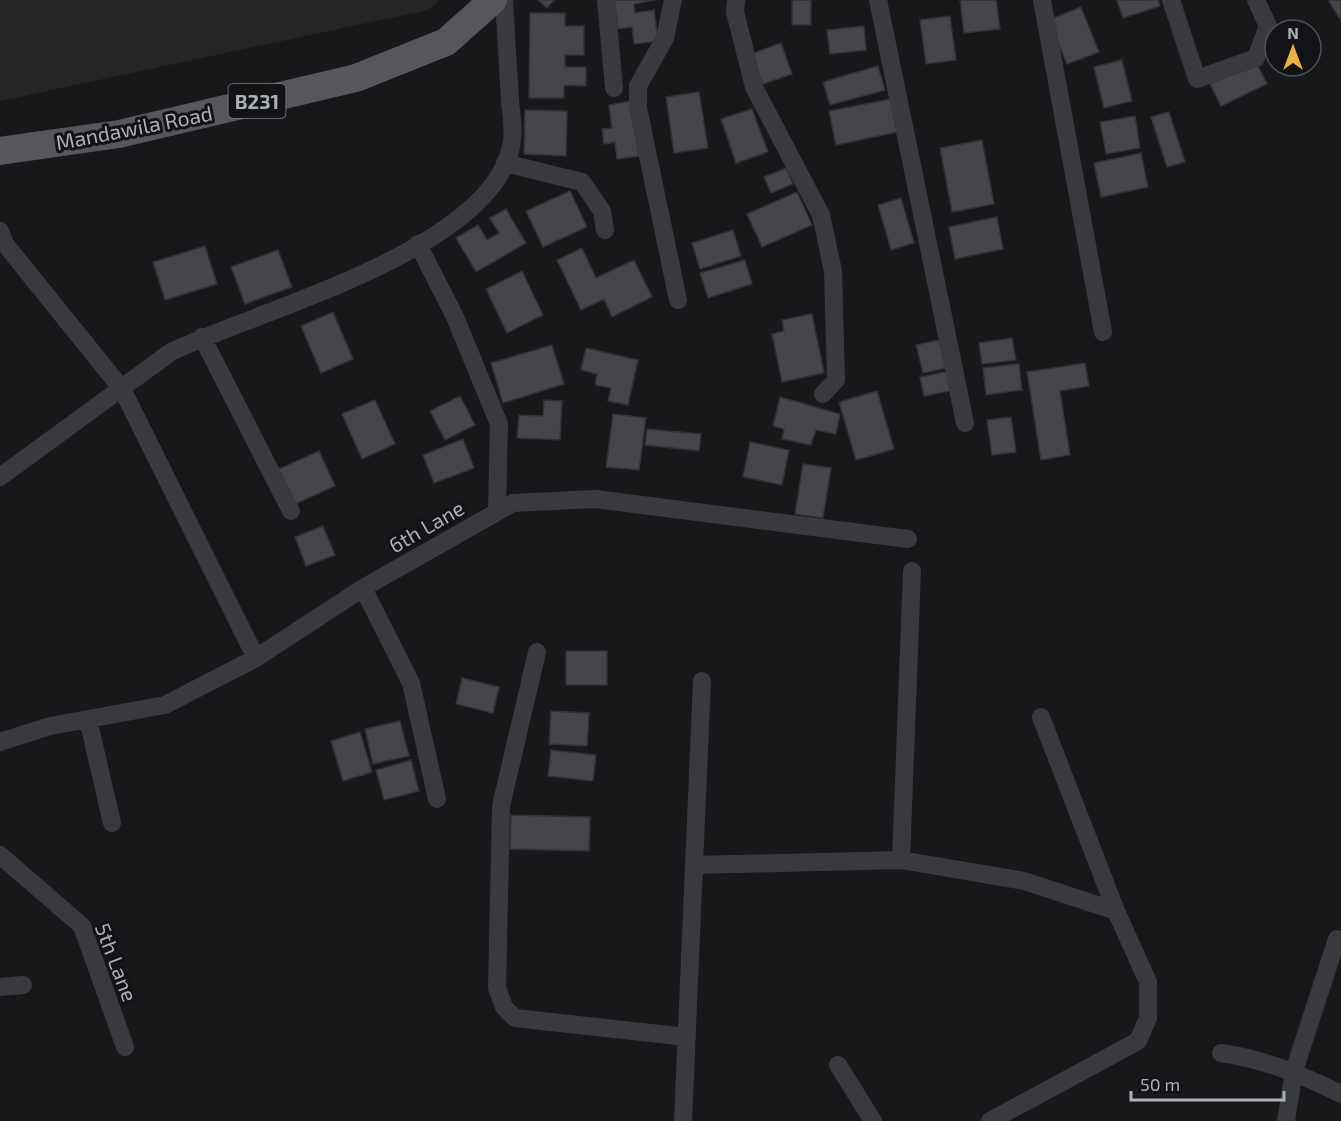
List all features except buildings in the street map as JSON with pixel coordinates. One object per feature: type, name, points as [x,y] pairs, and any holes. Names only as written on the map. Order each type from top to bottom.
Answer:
[{"type":"main road","name":"Mandawila Road","points":[[0,151],[119,134],[356,78],[446,42],[493,0]]},
{"type":"street","points":[[0,477],[171,352],[202,337],[337,286],[400,256],[473,209],[501,178],[512,141],[504,0]]},
{"type":"street","points":[[606,0],[614,88]]},
{"type":"street","points":[[673,0],[665,38],[638,86],[638,108],[678,300]]},
{"type":"street","points":[[736,0],[735,12],[754,87],[821,214],[833,271],[836,380],[823,394]]},
{"type":"street","points":[[878,0],[965,423]]},
{"type":"street","points":[[1042,0],[1103,332]]},
{"type":"street","points":[[1171,0],[1197,79],[1256,58],[1268,26],[1256,0]]},
{"type":"street","points":[[505,163],[582,182],[602,211],[605,230]]},
{"type":"street","points":[[2,241],[122,389],[256,658]]},
{"type":"street","points":[[418,244],[455,317],[499,424],[497,510]]},
{"type":"street","points":[[202,337],[291,511]]},
{"type":"street","name":"6th Lane","points":[[0,742],[50,726],[165,705],[256,658],[363,588],[513,503],[595,499],[908,539]]},
{"type":"street","points":[[902,860],[912,571]]},
{"type":"street","points":[[363,588],[411,683],[437,800]]},
{"type":"street","points":[[537,652],[501,806],[498,988],[504,1007],[515,1018],[687,1037]]},
{"type":"street","points":[[682,1121],[696,865],[702,681]]},
{"type":"street","points":[[990,1121],[1138,1041],[1148,1018],[1148,982],[1116,911],[1041,717]]},
{"type":"street","points":[[88,719],[112,823]]},
{"type":"street","name":"5th Lane","points":[[0,855],[82,926],[125,1047]]},
{"type":"street","points":[[696,865],[902,860],[1024,881],[1116,911]]},
{"type":"street","points":[[1286,1121],[1294,1071],[1337,939]]},
{"type":"street","points":[[0,987],[23,985]]},
{"type":"street","points":[[1221,1053],[1249,1057],[1294,1071],[1341,1094]]},
{"type":"street","points":[[838,1065],[873,1121]]},
{"type":"shaded area","points":[[0,0],[440,0],[428,10],[0,101]]}]
